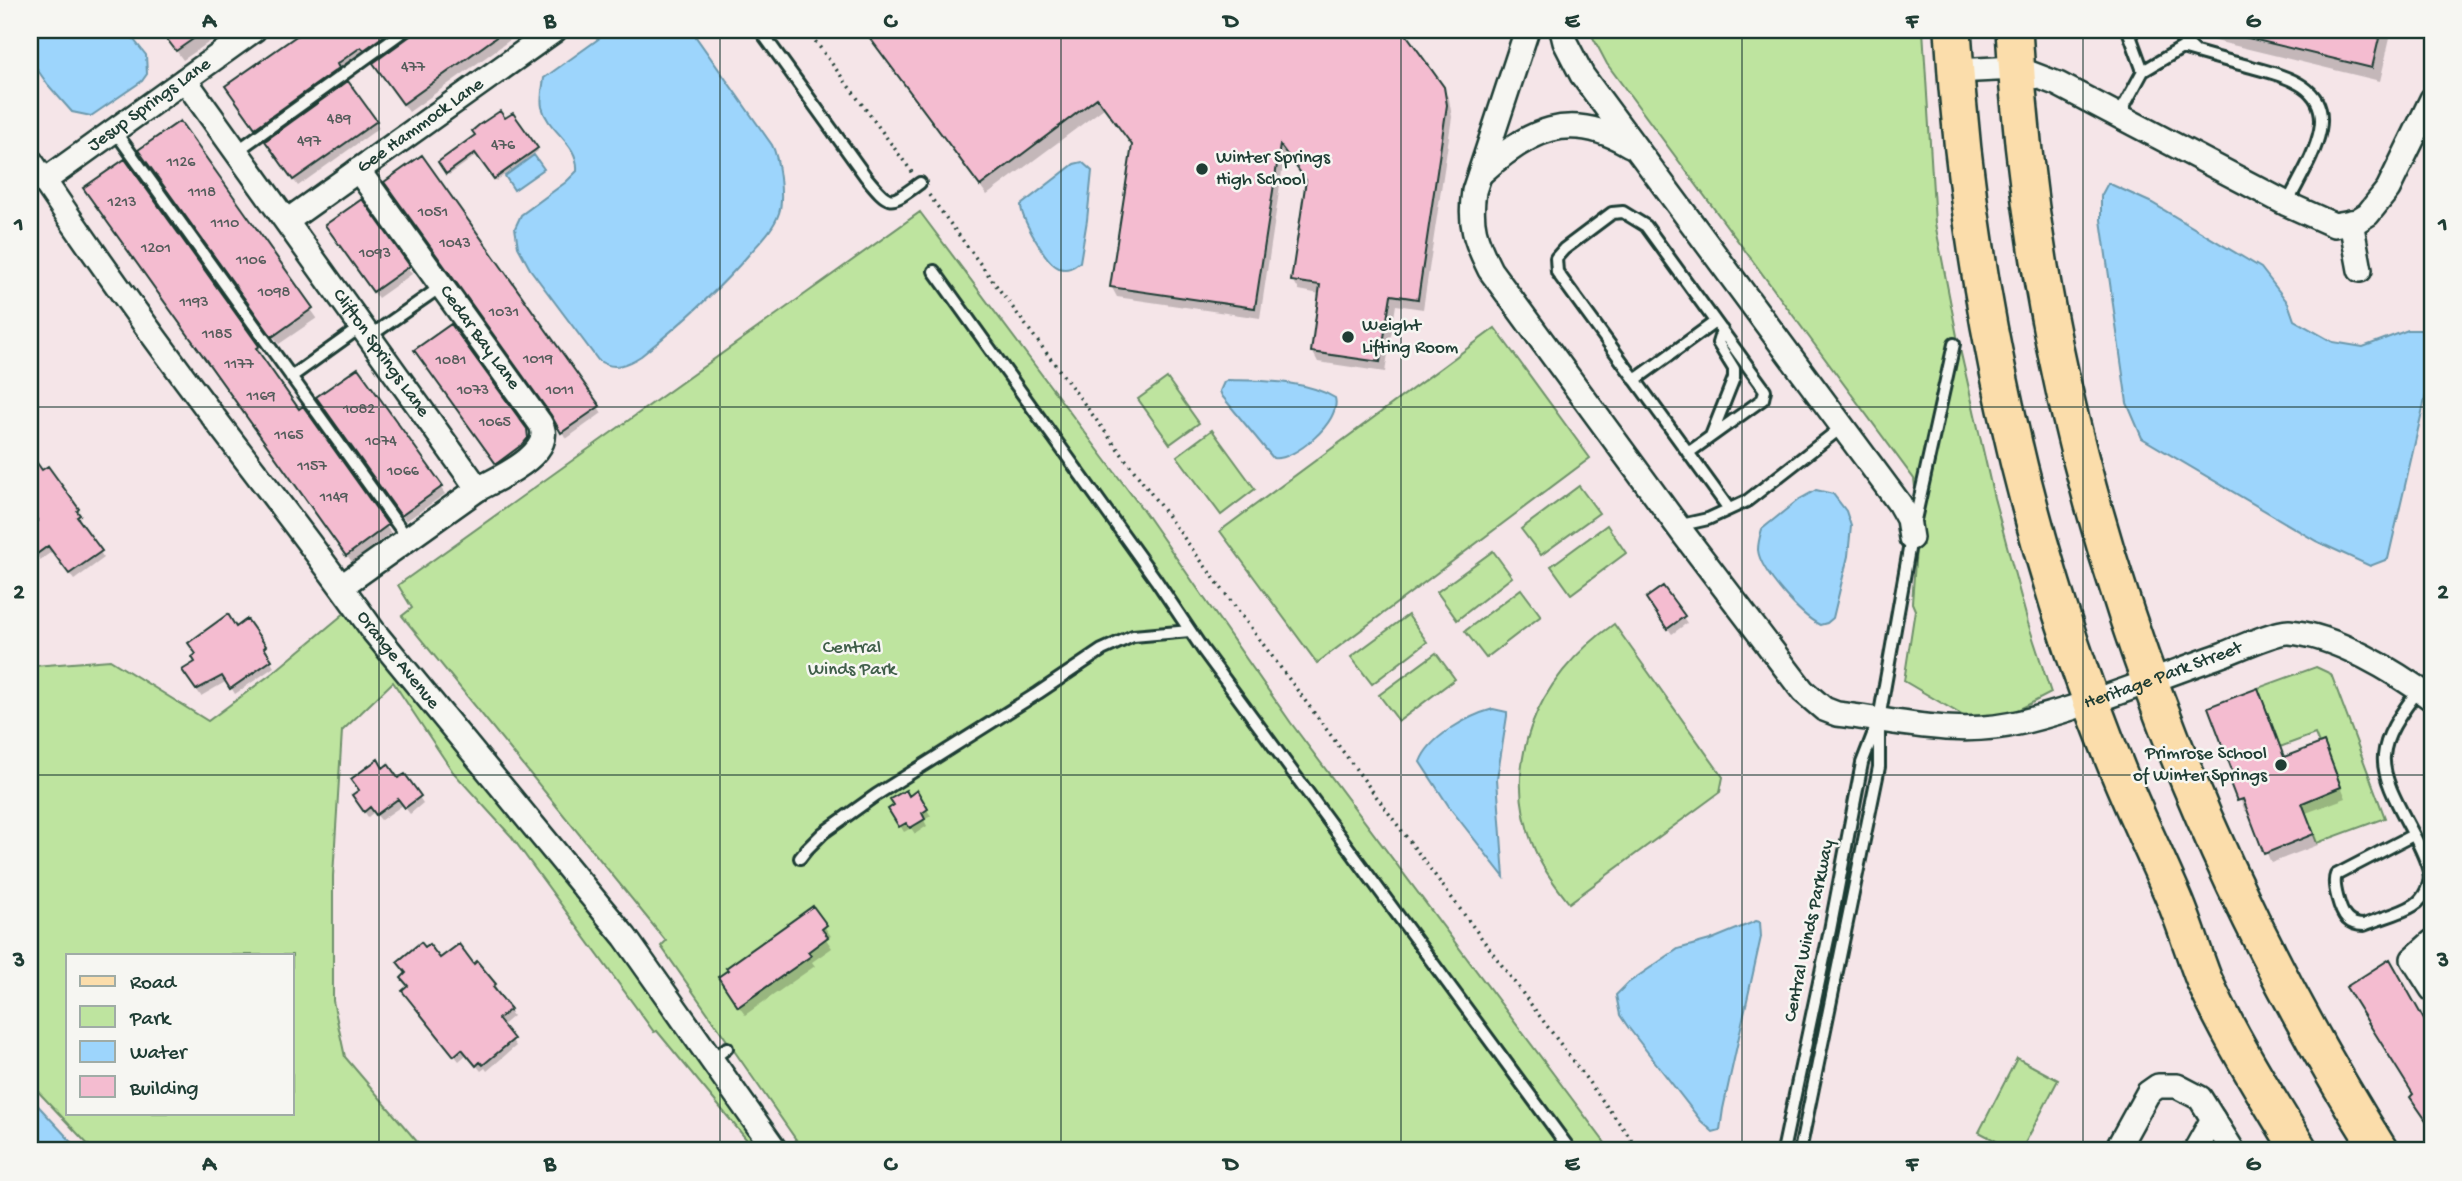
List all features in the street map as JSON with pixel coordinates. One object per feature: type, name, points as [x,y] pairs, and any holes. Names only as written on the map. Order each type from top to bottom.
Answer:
[{"type":"main road","points":[[1954,30],[1961,141],[1973,229],[2002,390],[2043,549],[2092,701],[2177,906],[2205,981],[2300,1151]]},
{"type":"main road","points":[[2014,30],[2022,143],[2045,296],[2100,530],[2149,680],[2202,813],[2264,946],[2333,1074],[2380,1151]]},
{"type":"street","name":"Gee Hammock Lane","points":[[287,221],[555,30]]},
{"type":"street","name":"Heritage Park Street","points":[[1527,30],[1479,176],[1471,213],[1475,239],[1490,270],[1677,526],[1802,691],[1824,709],[1938,729],[1985,728],[2021,723],[2092,701],[2287,631],[2327,641],[2426,694]]},
{"type":"street","points":[[1562,30],[1564,42],[1582,75],[1899,503],[1908,519],[1911,538]]},
{"type":"street","name":"Jesup Springs Lane","points":[[44,181],[185,80],[243,33]]},
{"type":"street","points":[[1956,71],[2016,68],[2058,85],[2287,204],[2334,225],[2351,222],[2368,214],[2388,189],[2432,99]]},
{"type":"street","name":"Clifton Springs Lane","points":[[185,80],[478,489]]},
{"type":"street","points":[[1479,176],[1502,154],[1532,136],[1559,127],[1585,126],[1612,134],[1636,149]]},
{"type":"street","name":"Orange Avenue","points":[[30,160],[216,421],[374,632],[719,1054],[776,1151]]},
{"type":"street","name":"Cedar Bay Lane","points":[[358,170],[544,431],[543,443],[538,450],[500,478],[478,489]]},
{"type":"street","points":[[2351,222],[2360,270]]},
{"type":"street","points":[[342,586],[478,489]]},
{"type":"street","points":[[2432,942],[2413,959],[2432,989]]},
{"type":"street","points":[[2116,1151],[2148,1093],[2158,1086],[2177,1086],[2200,1098],[2233,1151]]},
{"type":"street","points":[[2195,1151],[2213,1119]]},
{"type":"lane","points":[[237,152],[405,30]]},
{"type":"lane","points":[[760,30],[866,177],[886,200],[898,198],[920,183]]},
{"type":"lane","points":[[2128,30],[2143,71]]},
{"type":"lane","points":[[2173,30],[2197,52]]},
{"type":"lane","points":[[2119,117],[2143,71],[2182,48],[2292,78],[2311,92],[2321,112],[2320,130],[2314,149],[2287,204]]},
{"type":"lane","points":[[114,130],[408,539]]},
{"type":"lane","points":[[1688,453],[1763,399],[1765,390],[1646,226],[1623,212],[1612,213],[1564,249],[1556,258],[1557,272],[1635,380],[1688,453],[1729,509]]},
{"type":"lane","points":[[934,271],[1190,631],[1572,1151]]},
{"type":"lane","points":[[291,377],[442,286]]},
{"type":"lane","points":[[1635,380],[1718,326]]},
{"type":"lane","points":[[1711,437],[1734,378],[1734,369],[1718,343],[1718,326]]},
{"type":"lane","name":"Central Winds Parkway","points":[[1800,1151],[1879,767],[1879,719],[1911,538],[1954,344]]},
{"type":"lane","points":[[1677,526],[1709,519],[1747,501],[1842,427]]},
{"type":"lane","points":[[800,858],[823,833],[876,795],[1102,650],[1133,636],[1190,631]]},
{"type":"lane","points":[[2413,835],[2336,875],[2333,885],[2346,918],[2357,925],[2364,925],[2415,905],[2423,897],[2429,881],[2430,873],[2388,778],[2384,757],[2394,726],[2426,694]]},
{"type":"lane","name":"Central Winds Parkway","points":[[1783,1151],[1862,762],[1879,719]]},
{"type":"path","points":[[807,30],[1640,1151]]},
{"type":"green space","points":[[1589,30],[1923,30],[1935,223],[1957,336],[1994,498],[2028,623],[2051,693],[2010,714],[1967,718],[1904,681],[1915,610],[1912,603],[1916,548],[1923,545],[1918,517],[1920,493],[1915,487],[1914,479],[1607,64]]},
{"type":"green space","name":"Central Winds Park","points":[[920,212],[1143,510],[1291,723],[1611,1151],[804,1151],[661,946],[666,941],[402,616],[412,608],[398,585]]},
{"type":"green space","points":[[1495,328],[1590,458],[1317,663],[1220,531]]},
{"type":"green space","points":[[1167,378],[1199,423],[1170,444],[1138,399]]},
{"type":"green space","points":[[1212,430],[1255,489],[1221,515],[1177,456]]},
{"type":"green space","points":[[1579,486],[1599,513],[1541,555],[1521,529]]},
{"type":"green space","points":[[1607,525],[1626,553],[1571,594],[1551,566]]},
{"type":"green space","points":[[1493,551],[1512,577],[1457,620],[1437,592]]},
{"type":"green space","points":[[1521,589],[1541,616],[1486,658],[1465,631]]},
{"type":"green space","points":[[346,612],[365,639],[616,945],[762,1151],[756,1151],[657,1031],[654,1032],[511,836],[453,772],[393,682],[342,731],[333,876],[333,1001],[345,1057],[425,1151],[94,1151],[30,1083],[30,669],[34,666],[110,660],[208,721],[274,672]]},
{"type":"green space","points":[[1408,615],[1427,642],[1372,684],[1351,657]]},
{"type":"green space","points":[[1614,624],[1723,777],[1720,792],[1569,903],[1542,865],[1526,825],[1521,791],[1523,759],[1531,728],[1544,698],[1563,671],[1587,646]]},
{"type":"green space","points":[[1436,653],[1455,679],[1399,721],[1379,695]]},
{"type":"green space","points":[[2316,667],[2331,674],[2385,818],[2317,843],[2302,803],[2341,787],[2324,742],[2319,744],[2315,734],[2280,747],[2258,688]]},
{"type":"green space","points":[[2017,1058],[2058,1080],[2021,1151],[2015,1151],[1979,1132]]},
{"type":"water","points":[[30,30],[126,30],[146,55],[147,74],[142,81],[91,116],[72,112],[30,59]]},
{"type":"water","points":[[611,30],[691,30],[772,145],[779,168],[781,188],[779,213],[771,229],[712,294],[641,356],[615,366],[598,360],[530,269],[518,247],[515,228],[521,215],[577,171],[573,153],[545,116],[541,96],[544,78]]},
{"type":"water","points":[[534,155],[544,169],[514,190],[505,176]]},
{"type":"water","points":[[1082,162],[1092,171],[1080,262],[1062,269],[1048,258],[1035,240],[1021,205],[1074,164]]},
{"type":"water","points":[[2108,183],[2152,203],[2261,268],[2288,303],[2294,320],[2333,342],[2363,347],[2408,330],[2428,330],[2432,341],[2432,369],[2388,559],[2370,566],[2316,541],[2142,438],[2127,403],[2101,220],[2101,196]]},
{"type":"water","points":[[1228,380],[1283,383],[1310,388],[1335,398],[1335,407],[1331,418],[1314,438],[1292,454],[1273,458],[1222,396],[1220,391]]},
{"type":"water","points":[[1816,490],[1833,494],[1846,511],[1851,526],[1848,556],[1833,618],[1820,625],[1803,612],[1773,581],[1760,559],[1758,550],[1762,529],[1798,500]]},
{"type":"water","points":[[1493,709],[1507,712],[1497,779],[1504,877],[1450,808],[1420,762],[1440,736],[1472,717]]},
{"type":"water","points":[[1756,921],[1760,922],[1761,937],[1720,1130],[1713,1132],[1701,1121],[1628,1027],[1620,1015],[1616,995],[1628,983],[1678,949],[1710,940]]},
{"type":"water","points":[[30,1097],[80,1151],[30,1151]]},
{"type":"building","points":[[160,30],[206,30],[176,51]]},
{"type":"building","points":[[305,30],[392,30],[364,50],[361,47],[337,64],[339,68],[255,128],[225,86]]},
{"type":"building","points":[[413,30],[506,30],[403,104],[373,63],[410,36]]},
{"type":"building","name":"Winter Springs High School","points":[[864,30],[1403,30],[1444,87],[1447,105],[1418,299],[1391,295],[1380,362],[1311,352],[1320,285],[1291,281],[1306,180],[1280,145],[1255,308],[1110,287],[1132,145],[1097,98],[980,186]]},
{"type":"building","points":[[2240,30],[2381,30],[2372,68],[2240,36]]},
{"type":"building","points":[[348,81],[377,121],[293,180],[265,141]]},
{"type":"building","points":[[500,111],[505,118],[513,113],[538,148],[494,179],[475,153],[446,174],[438,162],[475,135],[472,131]]},
{"type":"building","points":[[180,121],[313,308],[272,337],[138,150]]},
{"type":"building","points":[[422,155],[600,406],[561,433],[551,415],[384,182]]},
{"type":"building","points":[[125,159],[259,346],[256,348],[299,409],[303,406],[388,525],[346,556],[83,188]]},
{"type":"building","points":[[362,199],[410,266],[373,292],[325,225]]},
{"type":"building","points":[[451,324],[527,429],[528,438],[523,444],[496,464],[414,350]]},
{"type":"building","points":[[358,368],[443,486],[401,516],[316,397]]},
{"type":"building","points":[[30,453],[42,470],[48,466],[79,509],[77,511],[80,515],[77,517],[102,551],[69,574],[48,546],[30,559],[30,527],[38,521],[30,510]]},
{"type":"building","points":[[1663,586],[1685,616],[1667,629],[1646,598]]},
{"type":"building","points":[[228,614],[236,627],[247,619],[266,646],[264,648],[272,660],[230,689],[222,676],[196,690],[182,670],[195,662],[192,657],[196,654],[188,643]]},
{"type":"building","name":"Primrose School of Winter Springs","points":[[2258,688],[2284,757],[2324,742],[2341,787],[2302,803],[2314,834],[2264,854],[2243,799],[2237,801],[2227,775],[2233,773],[2208,707]]},
{"type":"building","points":[[378,759],[383,768],[388,764],[398,778],[405,774],[421,796],[405,808],[398,799],[376,815],[370,807],[364,812],[352,795],[359,790],[351,779]]},
{"type":"building","points":[[906,790],[909,796],[917,790],[928,809],[922,813],[925,819],[910,828],[906,823],[899,827],[888,809],[894,805],[890,799]]},
{"type":"building","points":[[813,906],[827,925],[822,929],[828,937],[808,952],[811,956],[738,1007],[718,977],[728,970],[726,968]]},
{"type":"building","points":[[421,942],[425,947],[429,944],[440,958],[459,944],[474,964],[477,961],[496,984],[493,987],[511,1009],[498,1019],[514,1039],[483,1065],[480,1062],[476,1066],[462,1049],[454,1056],[402,991],[408,986],[401,978],[406,973],[397,962]]},
{"type":"building","points":[[2390,959],[2432,1034],[2432,1129],[2410,1097],[2413,1094],[2346,987]]},
{"type":"place","name":"Winter Springs High School","points":[[1202,169]]},
{"type":"place","name":"Weight Lifting Room","points":[[1348,337]]},
{"type":"place","name":"Primrose School of Winter Springs","points":[[2281,765]]}]
